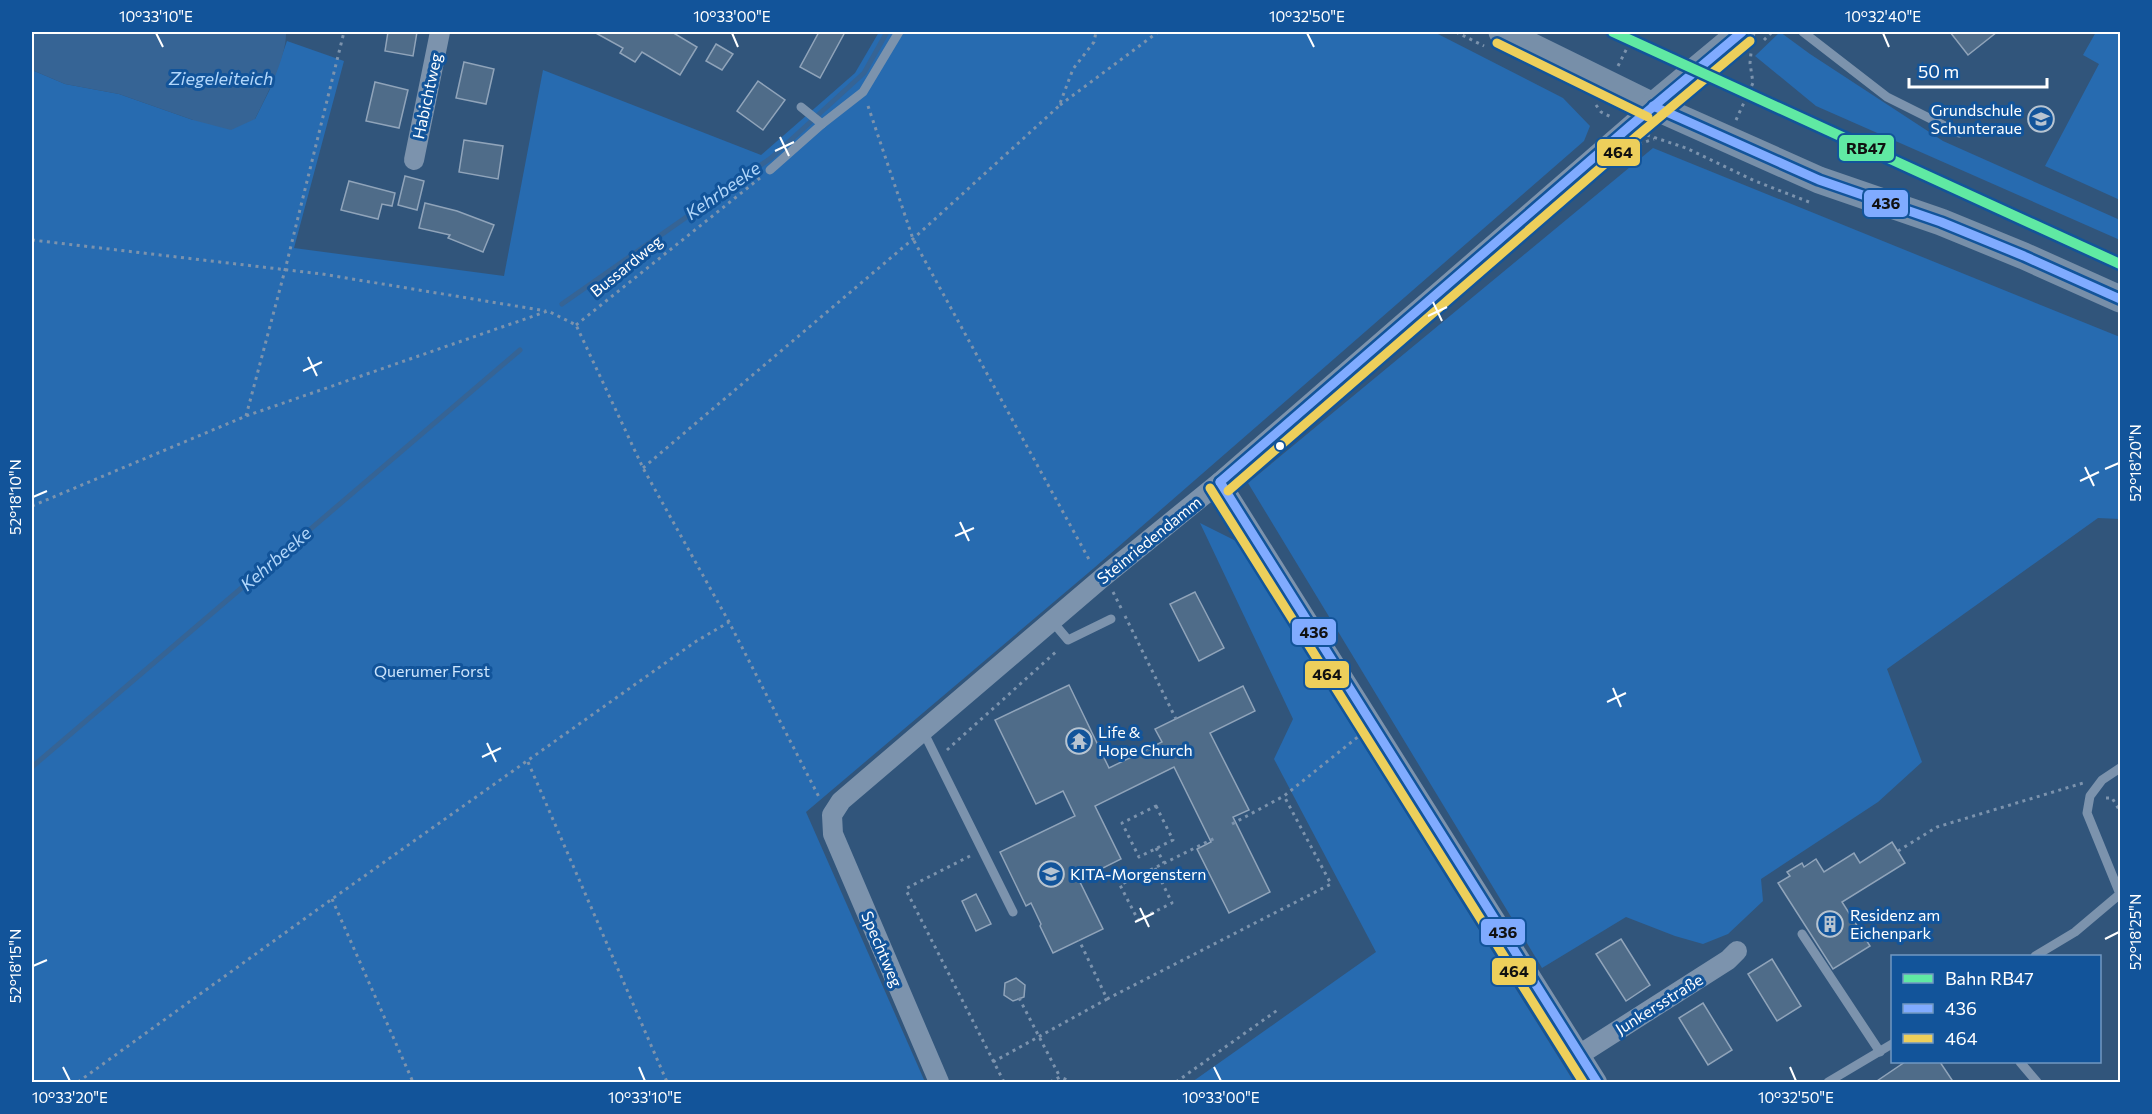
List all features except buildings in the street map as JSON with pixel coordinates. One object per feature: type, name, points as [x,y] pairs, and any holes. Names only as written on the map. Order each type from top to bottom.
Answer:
[{"type":"main road","points":[[1502,32],[1653,106],[1820,180],[1941,222],[2121,299]]},
{"type":"main road","name":"Steinriedendamm","points":[[1653,106],[1750,42]]},
{"type":"street","name":"Habichtweg","points":[[414,160],[440,32]]},
{"type":"street","name":"Steinriedendamm","points":[[832,814],[841,801],[922,731],[1102,578],[1220,482],[1653,106]]},
{"type":"street","points":[[1220,482],[1597,1083]]},
{"type":"street","name":"Spechtweg","points":[[832,814],[833,834],[939,1083]]},
{"type":"street","name":"Junkersstraße","points":[[1579,1055],[1728,960],[1737,951]]},
{"type":"lane","points":[[770,170],[822,124],[863,92],[899,32]]},
{"type":"lane","points":[[1803,32],[1887,97],[1959,133]]},
{"type":"lane","points":[[801,107],[822,124]]},
{"type":"lane","points":[[1052,621],[1068,640],[1111,619]]},
{"type":"lane","points":[[922,731],[1013,912]]},
{"type":"lane","points":[[2038,955],[2075,932],[2120,894],[2087,813],[2090,796],[2102,780],[2121,768]]},
{"type":"lane","points":[[1802,934],[1880,1052]]},
{"type":"lane","points":[[1828,1083],[1891,1045]]},
{"type":"lane","points":[[2021,1063],[2037,1083]]},
{"type":"path","points":[[246,416],[344,32]]},
{"type":"path","points":[[1059,106],[1073,69],[1094,42],[1096,32]]},
{"type":"path","points":[[643,468],[913,239],[1059,106],[1158,32]]},
{"type":"path","points":[[1654,139],[1686,148],[1714,162],[1742,110],[1753,83],[1750,42],[1772,32]]},
{"type":"path","points":[[863,92],[913,239],[1094,568],[1113,592],[1176,719]]},
{"type":"path","points":[[1595,103],[1601,112]]},
{"type":"path","name":"Bussardweg","points":[[576,326],[770,170]]},
{"type":"path","points":[[32,240],[322,274],[548,311],[576,326],[643,468],[729,622],[817,796],[832,814]]},
{"type":"path","points":[[32,506],[246,416],[548,311]]},
{"type":"path","points":[[78,1083],[332,899],[695,642],[729,622]]},
{"type":"path","points":[[937,760],[1068,640]]},
{"type":"path","points":[[1232,824],[1284,796],[1373,725]]},
{"type":"path","points":[[528,762],[667,1083]]},
{"type":"path","points":[[1898,851],[1937,827],[2083,783],[2104,799],[2112,798],[2121,812]]},
{"type":"path","points":[[993,1062],[1107,999],[1331,884],[1284,796]]},
{"type":"path","points":[[1156,806],[1173,840],[1156,848],[1139,857],[1122,823],[1156,806]]},
{"type":"path","points":[[1155,868],[1172,903],[1138,920],[1120,885],[1215,838]]},
{"type":"path","points":[[1156,848],[1164,863]]},
{"type":"path","points":[[982,850],[907,888],[907,892],[1004,1083]]},
{"type":"path","points":[[332,899],[413,1083]]},
{"type":"path","points":[[1079,940],[1107,999]]},
{"type":"path","points":[[1019,998],[1060,1077],[1072,1083]]},
{"type":"path","points":[[1176,1083],[1279,1009]]},
{"type":"path","points":[[1050,1083],[1060,1077]]},
{"type":"green space","name":"Querumer Forst","points":[[879,32],[1434,32],[1563,98],[1590,126],[1584,141],[1094,568],[806,812],[925,1082],[32,1082],[32,70],[65,84],[119,94],[193,120],[255,119],[270,89],[287,41],[344,61],[294,248],[504,276],[543,70],[761,155],[855,73]]},
{"type":"green space","points":[[1780,32],[1943,141],[2120,220],[2120,240],[1816,106],[1755,56]]},
{"type":"green space","points":[[2096,32],[2120,32],[2120,200],[2045,166],[2099,64],[2083,55]]},
{"type":"green space","points":[[1653,148],[2120,337],[2120,519],[2098,518],[1887,669],[1922,762],[1878,802],[1761,879],[1763,901],[1728,934],[1703,944],[1626,917],[1542,968],[1248,483]]},
{"type":"green space","points":[[1200,523],[1236,541],[1574,1082],[1192,1082],[1376,952],[1274,759],[1293,719]]},
{"type":"water","name":"Ziegeleiteich","points":[[32,32],[286,32],[280,64],[255,119],[231,130],[193,120],[119,94],[65,84],[32,70]]},
{"type":"waterway","name":"Kehrbeeke","points":[[562,304],[771,158],[864,73],[887,32]]},
{"type":"waterway","name":"Kehrbeeke","points":[[32,767],[520,350]]},
{"type":"rail line","name":"RB47","points":[[1613,32],[2120,264]]},
{"type":"transit line","name":"436","points":[[1220,482],[1629,127],[1742,32]]},
{"type":"transit line","name":"464","points":[[1228,491],[1637,136],[1750,41]]},
{"type":"transit line","name":"464","points":[[1497,43],[1648,117]]},
{"type":"transit line","name":"436","points":[[1653,106],[1819,180],[1941,222],[2120,299]]},
{"type":"transit line","name":"436","points":[[1220,482],[1597,1082]]},
{"type":"transit line","name":"464","points":[[1210,488],[1583,1082]]},
{"type":"place","name":"Grundschule Schunteraue","points":[[2041,119]]},
{"type":"place","name":"Life & Hope Church","points":[[1079,741]]},
{"type":"place","name":"KITA-Morgenstern","points":[[1051,874]]},
{"type":"place","name":"Residenz am Eichenpark","points":[[1830,924]]}]
